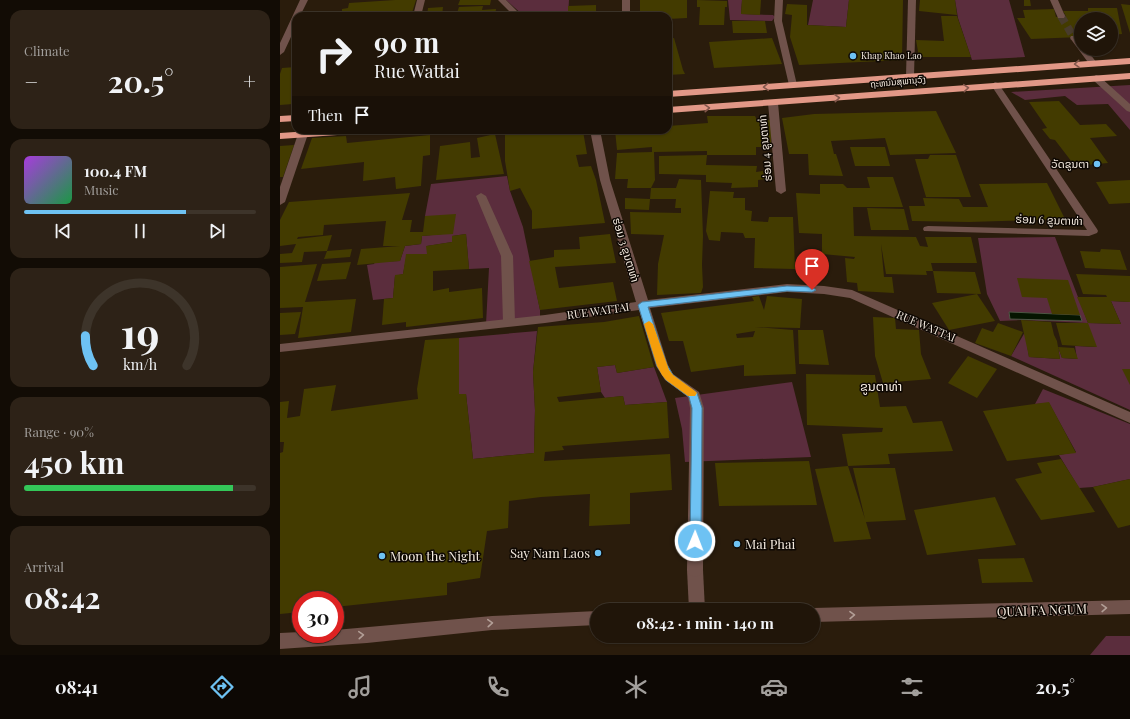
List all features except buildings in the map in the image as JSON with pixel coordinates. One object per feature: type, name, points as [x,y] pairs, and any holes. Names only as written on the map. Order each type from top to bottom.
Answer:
[{"type":"highway","name":"ຖະຫນົນສຸພານຸວົງ","points":[[672,94],[1130,61]]},
{"type":"highway","name":"ຖະຫນົນສຸພານຸວົງ","points":[[672,110],[1130,76]]},
{"type":"highway","points":[[280,119],[292,118]]},
{"type":"highway","points":[[280,136],[304,134]]},
{"type":"street","points":[[298,12],[304,0]]},
{"type":"street","points":[[417,12],[420,0]]},
{"type":"street","points":[[502,0],[514,12]]},
{"type":"street","points":[[626,0],[626,12]]},
{"type":"street","points":[[779,0],[778,21],[793,85]]},
{"type":"street","points":[[910,76],[912,0]]},
{"type":"street","points":[[1054,0],[1061,16]]},
{"type":"street","points":[[280,52],[292,25]]},
{"type":"street","points":[[1088,56],[1093,63]]},
{"type":"street","points":[[1096,78],[1130,109]]},
{"type":"street","name":"ຮ່ອມ 6 ຂູນຕາທ່າ","points":[[928,229],[1089,233],[1094,231],[995,85]]},
{"type":"street","name":"ຮ່ອມ 4 ຂູນຕາທ່າ","points":[[773,103],[781,191]]},
{"type":"street","points":[[280,202],[304,134]]},
{"type":"street","name":"ຮ່ອມ 3 ຂູນຕາທ່າ","points":[[596,134],[605,180],[642,305],[662,366],[669,377],[694,395],[697,408],[695,570],[697,603]]},
{"type":"street","points":[[480,196],[507,256],[509,322]]},
{"type":"street","name":"RUE WATTAI","points":[[280,348],[787,288],[824,290],[852,294],[1130,418]]},
{"type":"street","name":"QUAI FA NGUM","points":[[820,615],[1130,607]]},
{"type":"street","points":[[280,641],[367,635],[492,623],[590,618]]},
{"type":"shaded area","points":[[506,0],[569,0],[568,12],[520,12]]},
{"type":"shaded area","points":[[728,0],[742,0],[741,14],[773,15],[775,17],[772,21],[730,20]]},
{"type":"shaded area","points":[[813,0],[849,0],[846,27],[808,25]]},
{"type":"shaded area","points":[[955,0],[1009,0],[1025,57],[972,60],[958,18]]},
{"type":"shaded area","points":[[1130,85],[1130,130],[1108,104],[1077,105],[1065,96],[1025,100],[1011,92]]},
{"type":"shaded area","points":[[507,176],[510,191],[523,227],[540,310],[540,317],[486,324],[489,268],[469,269],[466,234],[452,236],[452,242],[427,246],[427,254],[407,254],[403,274],[395,276],[393,298],[373,300],[367,265],[374,264],[375,262],[400,261],[405,246],[421,244],[422,236],[453,233],[425,216],[431,184]]},
{"type":"shaded area","points":[[1055,237],[1088,323],[1121,324],[1111,301],[1130,302],[1130,410],[1011,356],[1025,332],[1029,357],[1060,359],[1058,347],[1062,358],[1077,359],[1075,346],[1096,347],[1087,323],[1021,320],[1000,321],[987,294],[978,238]]},
{"type":"shaded area","points":[[1009,312],[1080,315],[1082,321],[1010,319]]},
{"type":"shaded area","points":[[537,331],[533,372],[535,410],[534,453],[473,459],[466,394],[459,394],[459,338]]},
{"type":"shaded area","points":[[615,365],[617,373],[654,367],[667,402],[625,405],[623,396],[605,398],[601,392],[597,367]]},
{"type":"shaded area","points":[[792,382],[811,457],[685,462],[682,429],[675,398]]},
{"type":"shaded area","points":[[1043,389],[1130,424],[1130,479],[1093,487],[1079,488],[1059,455],[1076,452],[1049,403],[1035,404]]},
{"type":"shaded area","points":[[1106,636],[1130,636],[1130,655],[1090,655]]},
{"type":"tunnel","points":[[1061,16],[1074,38]]},
{"type":"slow traffic","points":[[649,324],[662,366],[669,377],[692,393]]},
{"type":"place","name":"Khap Khao Lao","points":[[853,56]]},
{"type":"place","name":"ວັດຂູນຕາ","points":[[1097,164]]},
{"type":"place","name":"Mai Phai","points":[[737,544]]},
{"type":"place","name":"Say Nam Laos","points":[[598,553]]},
{"type":"place","name":"Moon the Night","points":[[382,556]]},
{"type":"district","name":"ຂູນຕາທ່າ","points":[[881,386]]},
{"type":"route","points":[[695,541],[697,408],[694,395],[669,377],[662,366],[642,305],[787,288],[812,290]]}]
